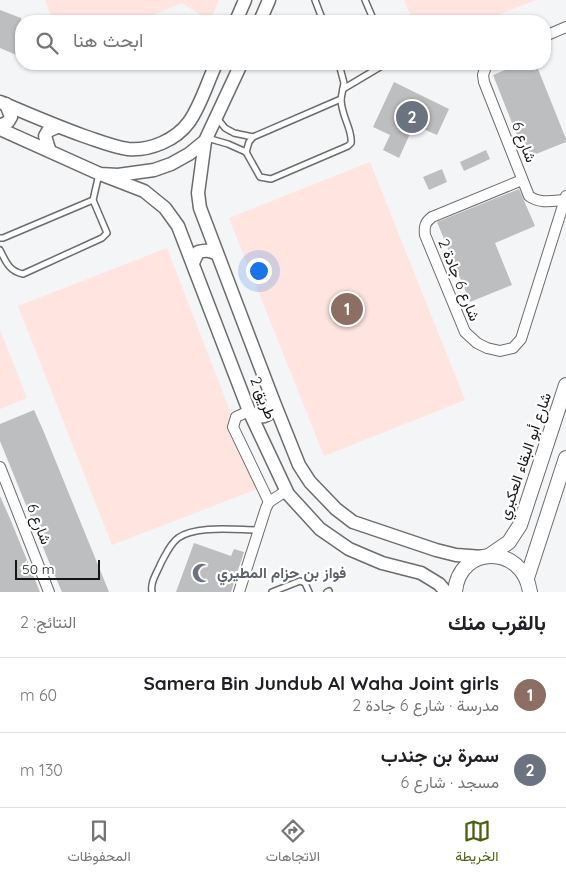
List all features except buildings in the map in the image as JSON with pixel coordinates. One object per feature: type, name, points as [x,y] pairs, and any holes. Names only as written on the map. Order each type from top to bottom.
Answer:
[{"type":"main road","name":"شارع أبو البقاء العكبري","points":[[456,592],[460,574],[466,566],[487,556],[509,542],[520,525],[566,385]]},
{"type":"main road","points":[[528,584],[566,458]]},
{"type":"main road","points":[[487,556],[500,556],[518,565],[528,584]]},
{"type":"street","points":[[239,15],[245,0]]},
{"type":"street","points":[[263,15],[269,0]]},
{"type":"street","points":[[551,33],[566,27]]},
{"type":"street","points":[[3,103],[57,127],[110,146],[130,149],[149,147],[159,144],[181,131],[189,122],[214,70]]},
{"type":"street","points":[[234,70],[235,78]]},
{"type":"street","name":"طريق 2","points":[[239,70],[206,139],[198,193],[200,208],[216,254],[299,465],[310,482],[336,509],[353,522],[436,550],[456,555],[487,556]]},
{"type":"street","name":"شارع 6","points":[[485,70],[484,82],[529,196],[541,202],[565,198]]},
{"type":"street","points":[[0,127],[8,122],[11,117],[3,103]]},
{"type":"street","name":"طريق 2","points":[[0,127],[100,174],[144,190],[166,208],[178,226],[250,412],[286,491],[320,529],[350,549],[382,563],[421,574],[439,584],[446,592]]},
{"type":"street","points":[[48,150],[45,136],[48,131],[57,127]]},
{"type":"street","name":"طريق 2","points":[[100,174],[134,174],[154,170],[183,157],[206,139]]},
{"type":"street","name":"شارع 6 جادة 2","points":[[522,180],[432,217],[425,223],[425,235],[460,324],[472,339],[486,348],[500,351],[507,350],[513,348],[522,339],[565,198]]},
{"type":"street","points":[[193,263],[198,252],[205,250],[216,254]]},
{"type":"street","points":[[270,502],[233,427],[236,417],[250,412],[258,417],[264,417],[272,410],[273,400]]},
{"type":"street","name":"شارع 6","points":[[0,467],[49,592]]},
{"type":"street","points":[[239,592],[266,508],[270,502],[286,491]]},
{"type":"street","points":[[528,584],[540,592]]},
{"type":"lane","points":[[315,0],[321,15]]},
{"type":"lane","points":[[365,0],[371,15]]},
{"type":"lane","points":[[206,139],[228,144],[246,152],[260,177],[271,179],[348,146],[352,138],[342,113],[343,77],[340,70]]},
{"type":"lane","points":[[343,90],[375,70]]},
{"type":"lane","points":[[246,152],[249,142],[253,137],[342,99]]},
{"type":"lane","points":[[216,118],[225,128],[234,133],[253,137]]},
{"type":"lane","points":[[0,250],[8,267],[15,273],[23,274],[102,238],[107,233],[92,200],[100,174]]},
{"type":"lane","points":[[0,238],[92,200]]},
{"type":"lane","points":[[152,592],[152,583],[169,548],[184,534],[198,530],[258,530]]},
{"type":"lane","points":[[272,592],[300,581],[305,583],[309,592]]},
{"type":"shaded area","points":[[45,0],[219,0],[213,15],[201,15],[182,3],[153,15],[51,15]]},
{"type":"shaded area","points":[[404,0],[536,0],[498,15],[410,15]]},
{"type":"shaded area","points":[[370,162],[465,400],[324,456],[229,218]]},
{"type":"shaded area","points":[[167,248],[260,488],[112,545],[18,306]]},
{"type":"shaded area","points":[[0,330],[27,398],[0,409]]},
{"type":"place","name":"سمرة بن جندب","points":[[412,117]]},
{"type":"place","name":"Samera Bin Jundub Al Waha Joint girls","points":[[347,309]]},
{"type":"place","name":"فواز بن حزام المطيري","points":[[202,573]]}]
